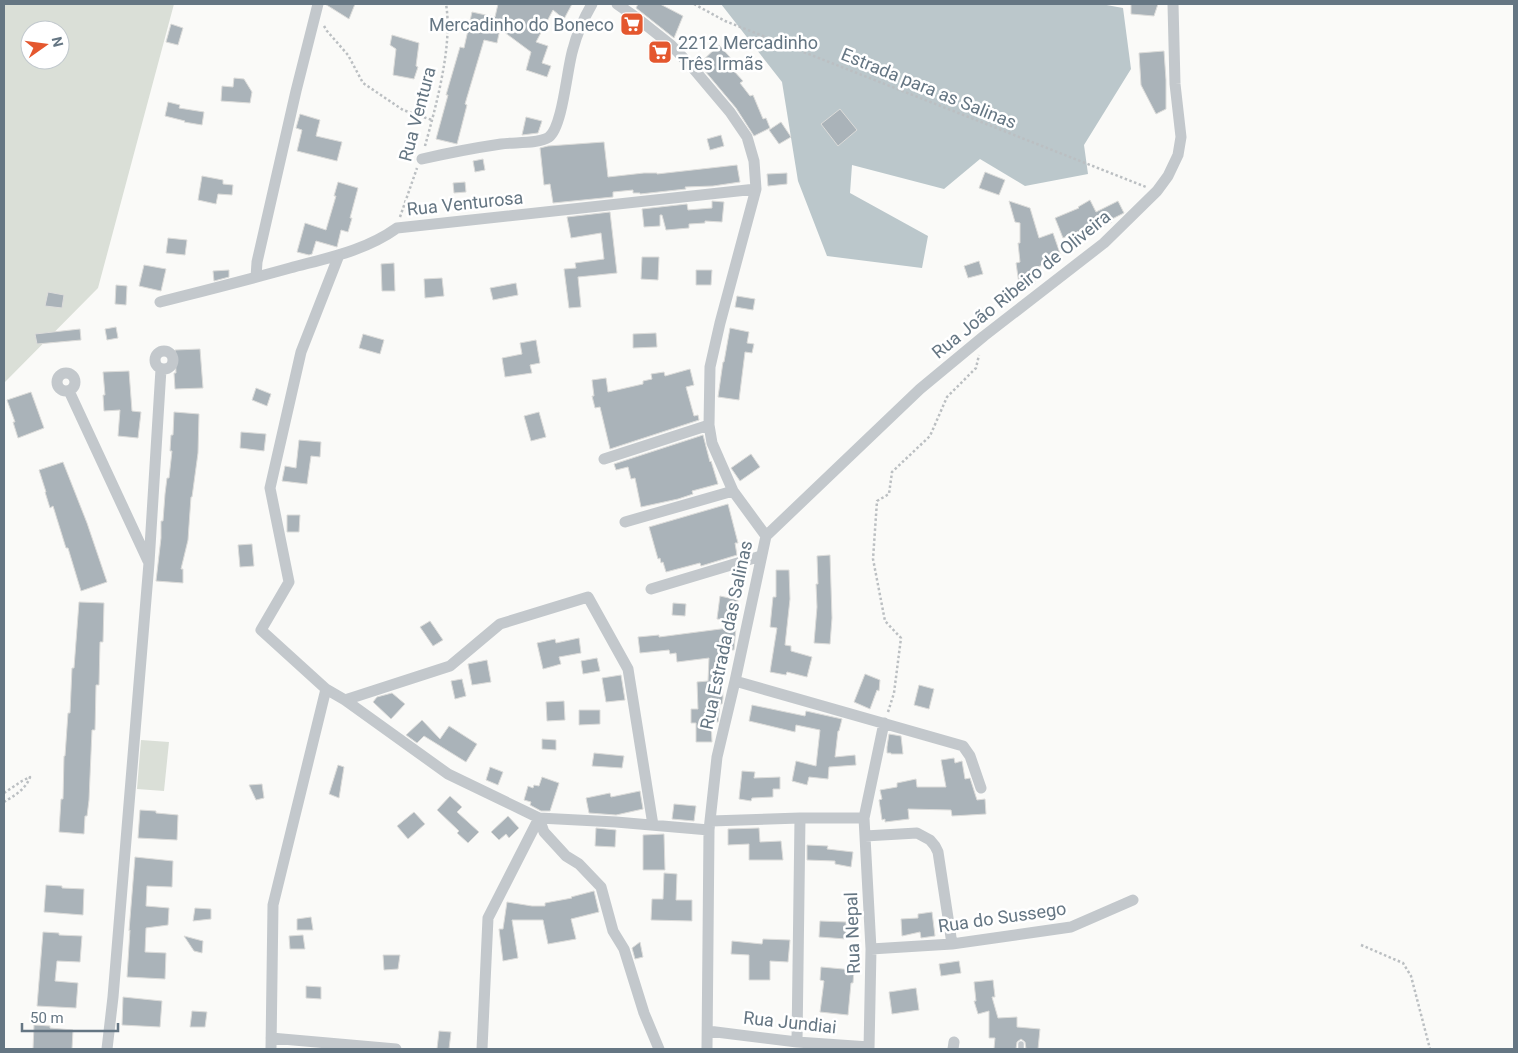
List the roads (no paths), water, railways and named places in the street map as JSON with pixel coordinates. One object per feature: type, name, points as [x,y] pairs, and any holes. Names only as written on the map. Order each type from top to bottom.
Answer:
[{"type":"street","points":[[422,159],[503,144],[541,140],[550,136],[556,128],[572,50],[592,4]]},
{"type":"street","name":"Rua Estrada das Salinas","points":[[617,4],[671,45],[692,67],[730,112],[746,138],[754,161],[756,189],[710,367],[709,425],[715,450],[734,491],[766,536],[736,681],[717,757],[710,826],[707,1049]]},
{"type":"street","name":"Rua João Ribeiro de Oliveira","points":[[766,536],[920,389],[984,336],[1104,243],[1157,192],[1168,176],[1178,155],[1182,137],[1175,84],[1173,4]]},
{"type":"street","points":[[256,277],[261,243],[317,7]]},
{"type":"street","name":"Rua Venturosa","points":[[160,302],[357,250],[397,228],[756,189]]},
{"type":"street","points":[[338,255],[301,352],[270,488],[289,582],[261,630],[326,689],[345,700],[448,774],[539,818],[653,825],[710,826],[800,818],[864,818],[884,723]]},
{"type":"street","points":[[107,1049],[114,987],[149,563],[161,369]]},
{"type":"street","points":[[70,391],[149,563]]},
{"type":"street","points":[[604,459],[709,425]]},
{"type":"street","points":[[624,522],[734,491]]},
{"type":"street","points":[[652,589],[761,556]]},
{"type":"street","points":[[345,700],[450,666],[500,624],[588,597],[628,669],[653,825]]},
{"type":"street","points":[[736,681],[963,746],[970,756],[981,788]]},
{"type":"street","points":[[326,689],[273,905],[271,1043],[396,1049]]},
{"type":"street","points":[[482,1049],[488,918],[539,818]]},
{"type":"street","points":[[539,818],[544,832],[566,856],[579,864],[601,887],[613,931],[624,949],[644,1013],[659,1049]]},
{"type":"street","points":[[797,1042],[800,818]]},
{"type":"street","name":"Rua Nepal","points":[[864,818],[871,949],[869,1048]]},
{"type":"street","points":[[865,836],[917,833],[930,840],[935,846],[938,852],[952,944]]},
{"type":"street","name":"Rua do Sussego","points":[[871,949],[952,944],[1071,927],[1133,900]]},
{"type":"street","name":"Rua Jundiai","points":[[708,1031],[797,1042],[869,1048]]},
{"type":"place","name":"Mercadinho do Boneco","points":[[632,24]]},
{"type":"place","name":"2212 Mercadinho Três Irmãs","points":[[660,52]]}]
